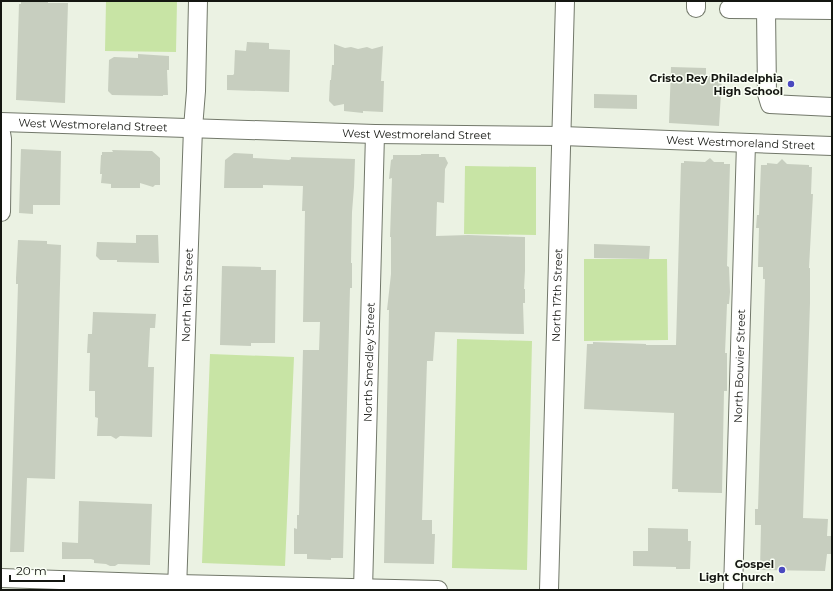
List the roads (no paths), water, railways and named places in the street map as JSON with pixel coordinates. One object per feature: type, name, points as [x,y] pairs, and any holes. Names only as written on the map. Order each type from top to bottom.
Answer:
[{"type":"street","name":"North 16th Street","points":[[177,587],[193,128],[196,92],[198,1]]},
{"type":"street","name":"North 17th Street","points":[[549,590],[565,1]]},
{"type":"street","points":[[729,9],[832,10]]},
{"type":"street","points":[[766,9],[767,94],[770,104],[832,107]]},
{"type":"street","name":"West Westmoreland Street","points":[[1,122],[375,134],[562,136],[832,146]]},
{"type":"street","points":[[1,133],[1,212]]},
{"type":"street","name":"North Smedley Street","points":[[363,589],[375,134]]},
{"type":"street","name":"North Bouvier Street","points":[[733,590],[746,143]]},
{"type":"street","points":[[1,578],[177,587],[438,590]]},
{"type":"place","name":"Cristo Rey Philadelphia High School","points":[[791,84]]},
{"type":"place","name":"Gospel Light Church","points":[[782,570]]}]
